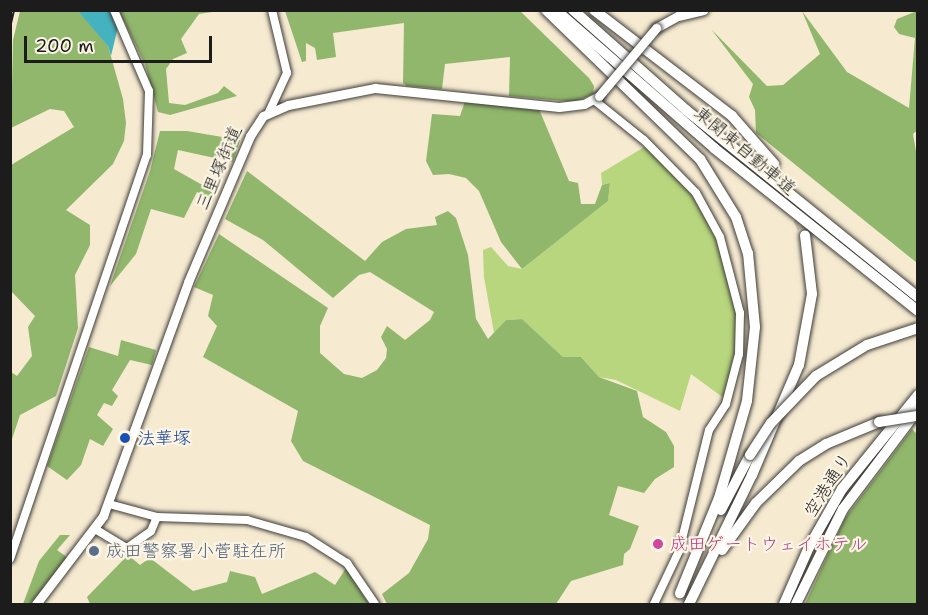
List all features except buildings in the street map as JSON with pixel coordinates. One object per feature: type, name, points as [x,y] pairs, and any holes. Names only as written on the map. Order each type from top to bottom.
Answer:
[{"type":"highway","points":[[546,10],[700,159],[736,217],[748,252],[755,327],[747,401],[719,498],[680,593]]},
{"type":"highway","name":"東関東自動車道","points":[[556,10],[714,148],[918,311]]},
{"type":"highway","name":"東関東自動車道","points":[[573,10],[686,110],[918,297]]},
{"type":"highway","points":[[594,10],[732,116],[774,164]]},
{"type":"highway","points":[[689,604],[752,476],[799,365],[812,294],[805,236]]},
{"type":"highway","points":[[674,604],[750,455],[771,423],[816,376],[867,345],[918,328]]},
{"type":"highway","name":"空港通り","points":[[784,604],[808,547],[842,489],[918,395]]},
{"type":"highway","name":"空港通り","points":[[795,604],[848,500],[918,410]]},
{"type":"highway","points":[[697,588],[744,518],[782,476],[826,444],[879,422],[918,416]]},
{"type":"main road","points":[[269,112],[375,88],[560,107],[597,98],[656,28],[678,16],[703,10]]},
{"type":"main road","name":"三里塚街道","points":[[36,604],[95,529],[109,504],[188,282],[254,126],[269,112]]},
{"type":"street","points":[[10,559],[13,542],[147,155],[149,91],[114,10]]},
{"type":"street","points":[[269,112],[287,73],[272,10]]},
{"type":"street","points":[[597,98],[644,140],[696,193],[713,219],[737,292],[739,354],[726,404],[709,430],[670,575],[654,604]]},
{"type":"street","points":[[109,504],[157,517],[247,520],[306,537],[347,563],[375,604]]},
{"type":"street","points":[[95,529],[127,548],[151,531],[157,517]]},
{"type":"green space","points":[[20,11],[78,11],[89,21],[108,46],[123,99],[126,123],[124,141],[113,164],[66,210],[90,225],[90,245],[75,275],[78,328],[56,396],[20,415],[11,442],[11,372],[17,376],[32,356],[28,327],[35,316],[11,291],[11,165],[74,127],[64,111],[50,109],[11,128],[13,40]]},
{"type":"green space","points":[[119,11],[219,11],[199,14],[181,39],[187,53],[173,59],[166,69],[169,103],[185,105],[218,93],[224,86],[237,96],[170,115],[158,112],[145,64]]},
{"type":"green space","points":[[285,11],[520,11],[589,78],[594,86],[593,94],[575,102],[509,96],[510,57],[445,64],[442,89],[407,86],[403,83],[404,23],[333,33],[336,57],[317,60],[315,48],[306,43],[306,61],[302,62]]},
{"type":"green space","points":[[802,11],[847,72],[909,108],[915,38],[899,34],[894,27],[897,19],[917,11],[918,130],[913,134],[918,163],[917,263],[756,133],[755,110],[749,97],[753,84],[711,29],[767,86],[783,85],[820,54]]},
{"type":"green space","points":[[465,101],[539,109],[569,181],[578,183],[581,204],[595,204],[602,185],[610,183],[608,201],[522,269],[501,242],[479,191],[466,178],[449,174],[433,175],[426,161],[432,114],[460,116]]},
{"type":"green space","points":[[160,131],[187,131],[240,140],[233,162],[178,150],[174,169],[213,191],[209,198],[197,192],[184,218],[151,209],[136,254],[110,286],[150,171]]},
{"type":"green space","points":[[646,146],[677,175],[701,205],[715,231],[738,319],[738,344],[725,399],[691,374],[680,411],[616,380],[599,377],[581,357],[563,357],[522,319],[506,320],[494,333],[484,277],[483,250],[491,247],[508,266],[522,269],[608,201],[610,183],[602,185],[601,173]]},
{"type":"green space","points":[[247,171],[365,261],[382,242],[406,229],[437,225],[435,217],[448,211],[456,218],[468,255],[476,319],[488,339],[506,320],[522,319],[563,357],[581,357],[599,377],[637,391],[643,417],[666,432],[674,446],[674,467],[655,479],[644,493],[618,486],[609,515],[639,526],[630,549],[624,554],[623,565],[571,581],[556,604],[387,604],[382,594],[409,573],[428,539],[430,525],[303,461],[291,441],[298,411],[203,357],[217,326],[208,316],[213,295],[194,287],[219,234],[328,308],[320,326],[320,353],[344,374],[362,378],[377,370],[386,358],[387,349],[381,337],[387,326],[405,340],[430,320],[434,312],[370,272],[359,275],[333,298],[263,240],[225,219]]},
{"type":"green space","points":[[121,340],[156,350],[152,365],[130,360],[112,390],[118,396],[112,406],[104,403],[97,415],[113,429],[103,446],[90,439],[81,465],[67,480],[47,466],[89,347],[118,356]]},
{"type":"green space","points":[[912,429],[918,435],[917,604],[805,604],[845,518]]},
{"type":"green space","points":[[60,535],[70,535],[57,550],[68,558],[31,604],[23,604],[39,561]]},
{"type":"green space","points":[[128,555],[140,565],[150,558],[193,591],[227,582],[230,571],[255,577],[262,594],[315,572],[335,585],[346,568],[369,604],[90,604],[87,597]]},
{"type":"water","points":[[78,11],[112,11],[118,27],[111,56],[108,46]]},
{"type":"tunnel","points":[[774,164],[805,235]]},
{"type":"railway","points":[[10,28],[14,10]]},
{"type":"place","name":"法華塚","points":[[125,438]]},
{"type":"place","name":"成田ゲートウェイホテル","points":[[658,544]]},
{"type":"place","name":"成田警察署小菅駐在所","points":[[94,551]]}]
